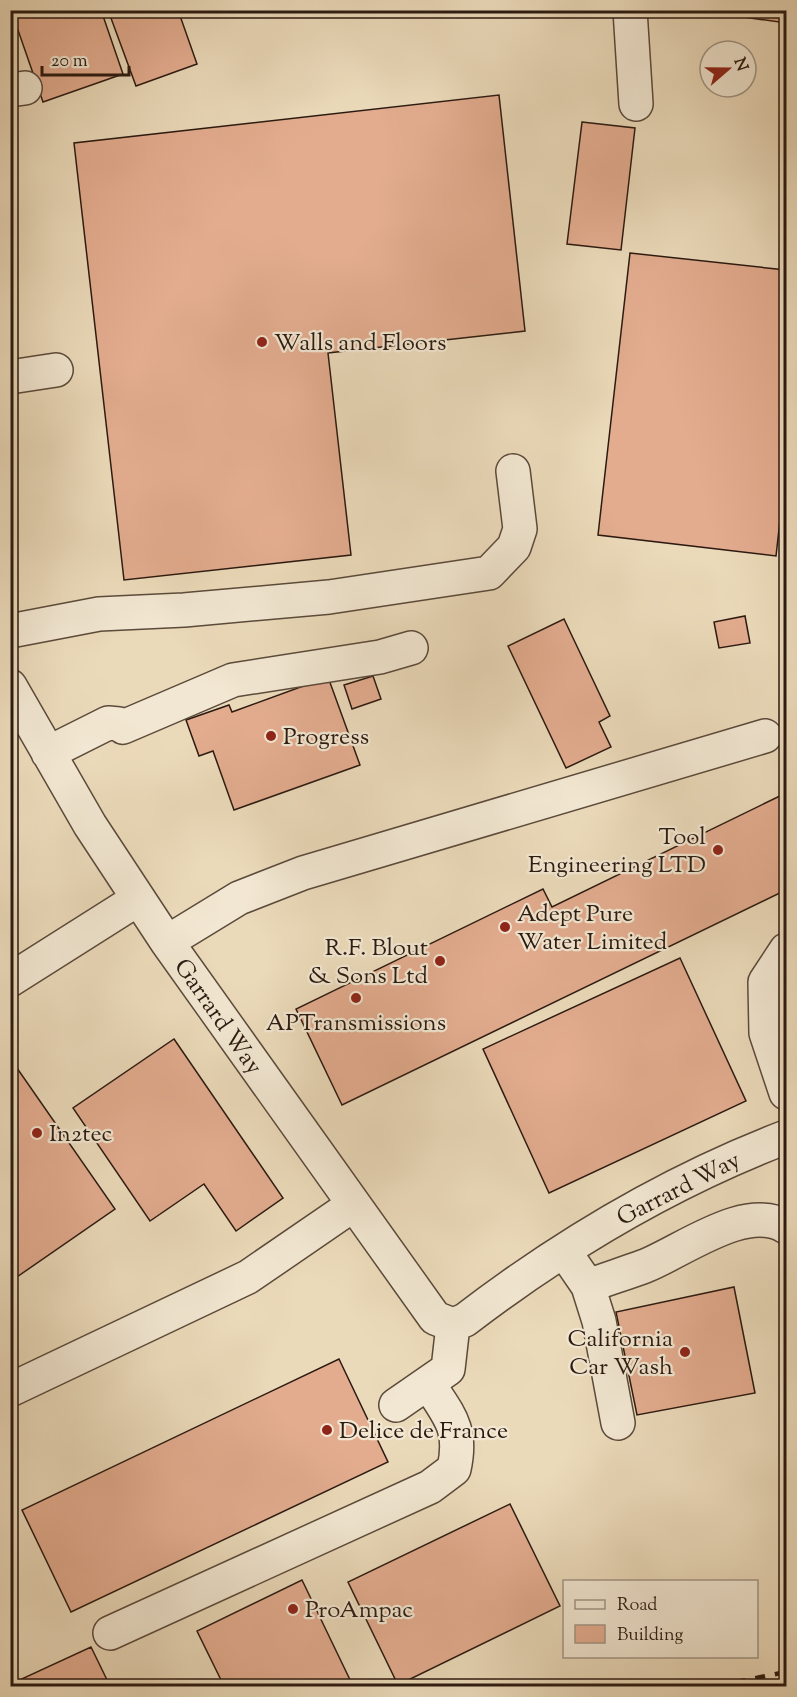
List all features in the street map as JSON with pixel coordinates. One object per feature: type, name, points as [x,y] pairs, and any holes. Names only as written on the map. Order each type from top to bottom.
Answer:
[{"type":"street","points":[[630,10],[636,104]]},
{"type":"street","points":[[10,376],[56,370]]},
{"type":"street","points":[[10,631],[99,614],[184,610],[329,597],[489,573],[514,547],[520,529],[513,471]]},
{"type":"street","points":[[48,753],[108,723],[123,727],[233,680],[380,657],[411,648]]},
{"type":"street","name":"Garrard Way","points":[[10,686],[90,825],[138,899],[435,1318],[453,1325],[465,1320],[593,1231],[708,1170],[786,1137]]},
{"type":"street","points":[[167,942],[239,898],[303,873],[765,736]]},
{"type":"street","points":[[10,980],[138,899]]},
{"type":"street","points":[[786,950],[765,982],[766,1033],[786,1093]]},
{"type":"street","points":[[10,1390],[248,1277],[353,1205]]},
{"type":"street","points":[[588,1286],[646,1266],[732,1225],[766,1220],[786,1227]]},
{"type":"street","points":[[564,1251],[588,1286],[598,1321],[618,1424]]},
{"type":"street","points":[[396,1405],[448,1369],[453,1325]]},
{"type":"street","points":[[110,1633],[430,1486],[454,1469],[458,1452],[455,1427],[428,1383]]},
{"type":"building","points":[[11,10],[101,10],[123,74],[43,102]]},
{"type":"building","points":[[108,10],[178,10],[197,64],[136,86]]},
{"type":"building","points":[[694,10],[786,10],[786,23]]},
{"type":"building","name":"Walls and Floors","points":[[499,95],[525,331],[328,353],[351,555],[124,580],[74,143]]},
{"type":"building","points":[[582,122],[635,128],[621,250],[567,244]]},
{"type":"building","points":[[630,253],[786,270],[786,467],[776,556],[598,535]]},
{"type":"building","points":[[745,616],[750,643],[719,648],[714,622]]},
{"type":"building","points":[[564,619],[610,716],[599,722],[611,747],[566,768],[508,646]]},
{"type":"building","points":[[373,676],[381,699],[352,709],[344,685]]},
{"type":"building","name":"Progress","points":[[328,677],[360,765],[234,810],[213,751],[199,756],[186,720],[229,705],[232,712]]},
{"type":"building","points":[[786,793],[786,890],[342,1105],[296,1009],[543,889],[552,907]]},
{"type":"building","points":[[680,958],[746,1101],[549,1193],[483,1049]]},
{"type":"building","points":[[174,1039],[283,1198],[236,1231],[204,1184],[150,1221],[73,1108]]},
{"type":"building","name":"In2tec","points":[[10,1058],[115,1209],[14,1279],[10,1273]]},
{"type":"building","name":"California Car Wash","points":[[734,1287],[755,1393],[637,1415],[616,1312]]},
{"type":"building","points":[[339,1359],[388,1462],[71,1612],[22,1510]]},
{"type":"building","points":[[510,1504],[560,1606],[398,1685],[348,1582]]},
{"type":"building","points":[[302,1580],[353,1686],[224,1686],[197,1631]]},
{"type":"building","points":[[91,1647],[110,1686],[17,1686],[15,1682]]},
{"type":"railway","points":[[716,1686],[786,1672]]},
{"type":"place","name":"Walls and Floors","points":[[262,342]]},
{"type":"place","name":"Progress","points":[[271,736]]},
{"type":"place","name":"Tool Engineering LTD","points":[[718,850]]},
{"type":"place","name":"Adept Pure Water Limited","points":[[505,927]]},
{"type":"place","name":"R.F. Blout & Sons Ltd","points":[[440,961]]},
{"type":"place","name":"APTransmissions","points":[[356,998]]},
{"type":"place","name":"In2tec","points":[[37,1133]]},
{"type":"place","name":"California Car Wash","points":[[685,1352]]},
{"type":"place","name":"Delice de France","points":[[327,1430]]},
{"type":"place","name":"ProAmpac","points":[[293,1609]]}]
